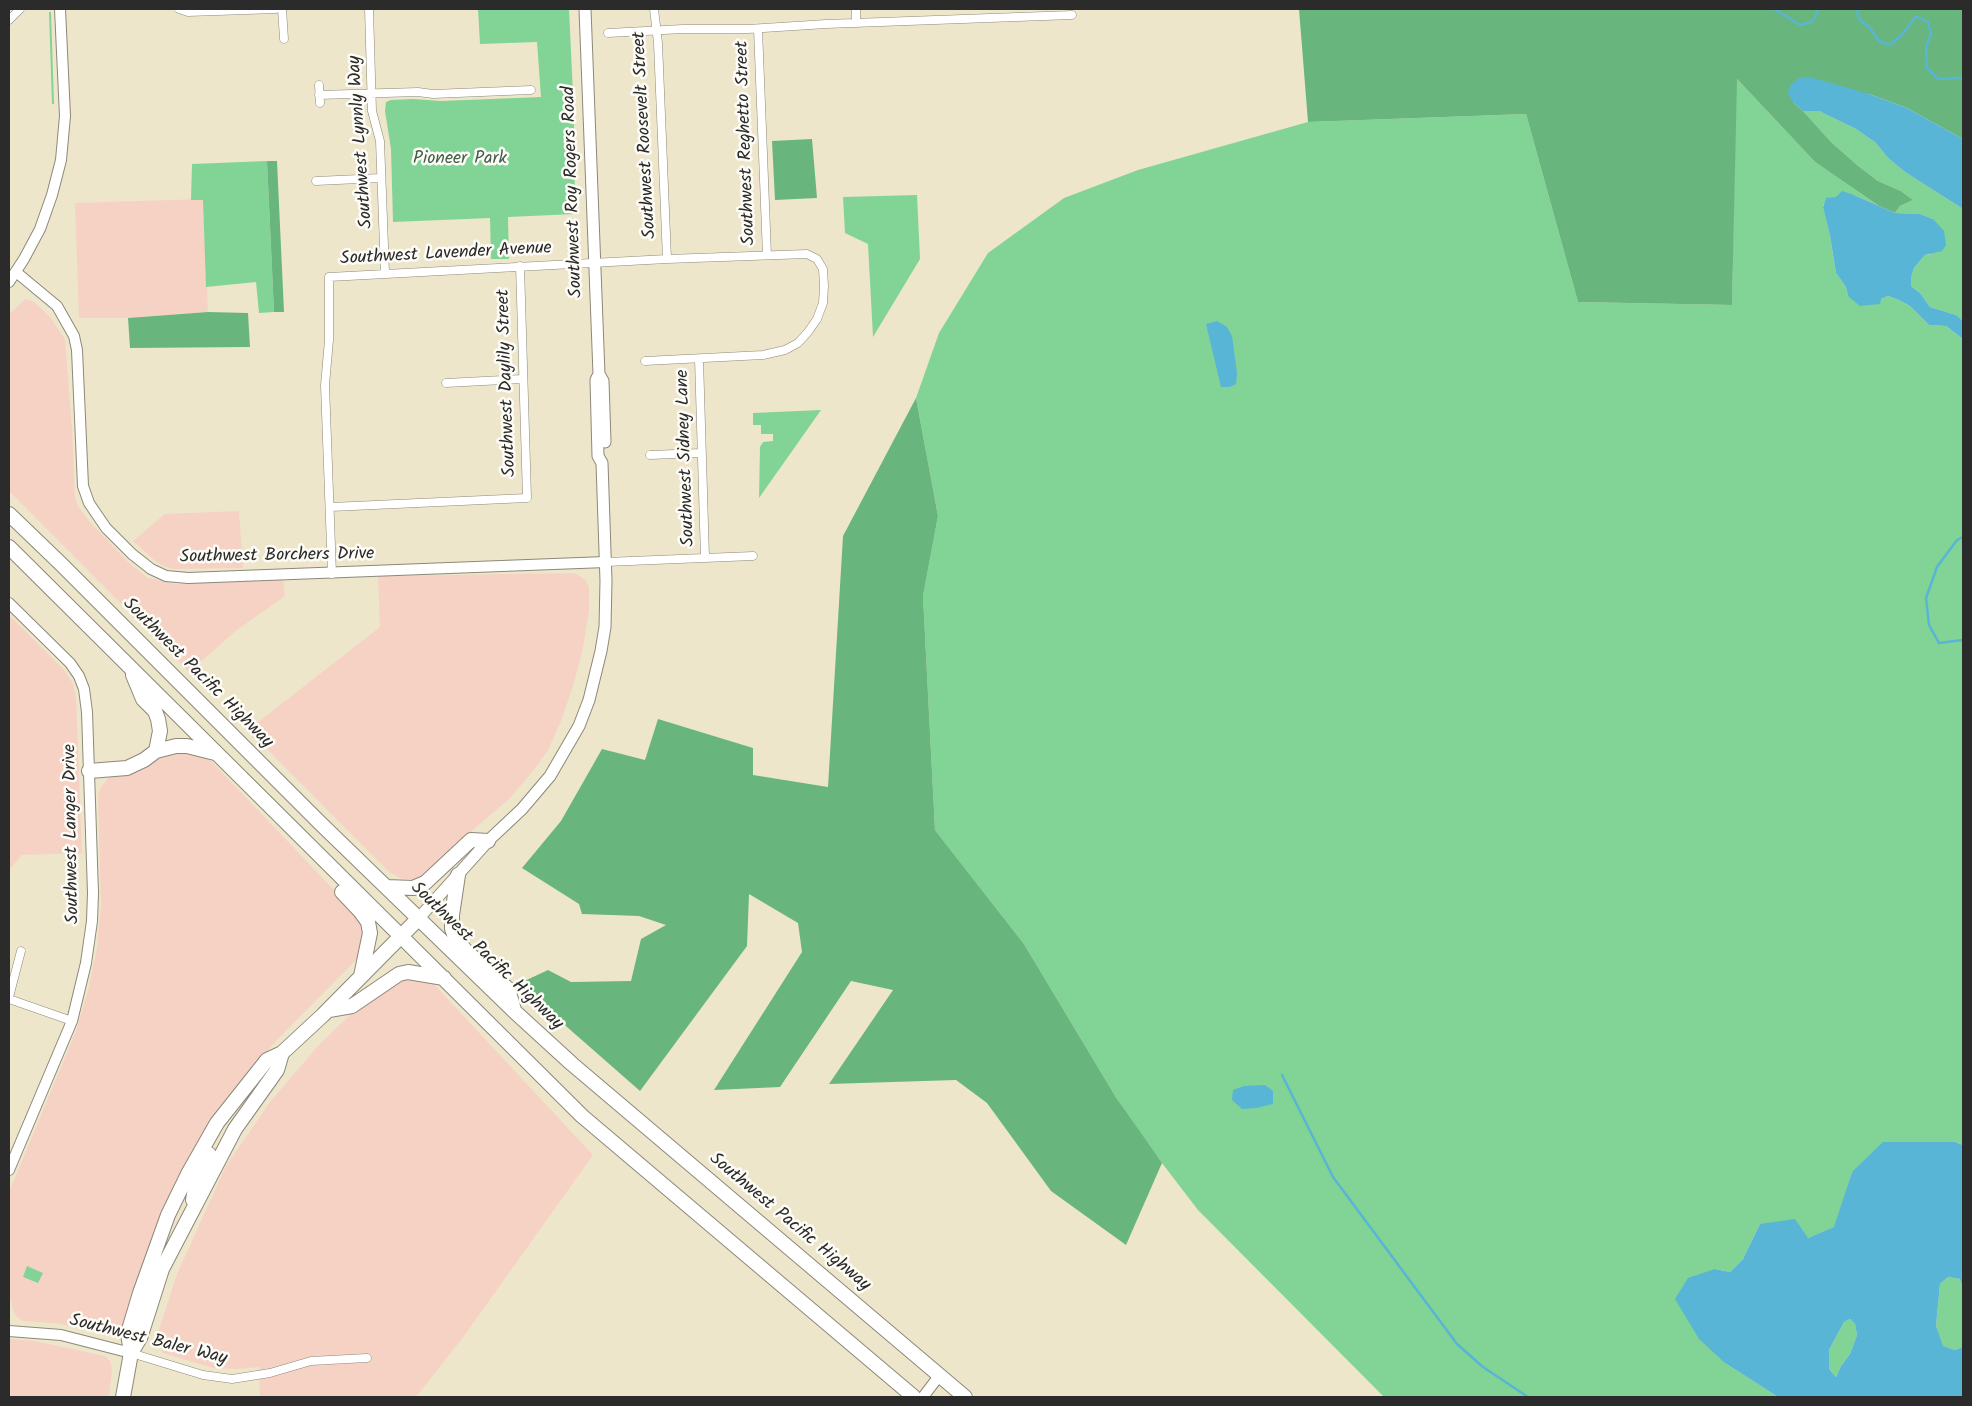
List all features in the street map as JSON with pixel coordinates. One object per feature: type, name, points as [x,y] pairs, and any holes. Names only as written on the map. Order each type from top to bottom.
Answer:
[{"type":"highway","name":"Southwest Pacific Highway","points":[[9,514],[418,919],[514,1011],[579,1070],[965,1397]]},
{"type":"highway","points":[[9,547],[582,1116],[914,1397]]},
{"type":"highway","points":[[128,666],[143,699],[155,711],[158,719],[160,731],[156,751]]},
{"type":"highway","points":[[89,771],[128,768],[156,751],[180,745],[216,753]]},
{"type":"highway","points":[[301,838],[302,852],[360,911],[368,922],[370,933],[361,976]]},
{"type":"highway","points":[[386,887],[413,888],[425,884],[471,840],[488,841]]},
{"type":"highway","points":[[458,875],[452,915],[453,933],[466,951],[508,989],[514,1011]]},
{"type":"highway","points":[[122,1397],[131,1352],[128,1334],[150,1264],[177,1194],[213,1130],[267,1060],[282,1053],[329,1010],[418,919]]},
{"type":"highway","points":[[329,1010],[352,1006],[399,974],[408,972],[444,978]]},
{"type":"highway","points":[[131,1352],[140,1338],[162,1269],[237,1124],[277,1070],[282,1053]]},
{"type":"highway","points":[[193,1208],[193,1195],[196,1183],[212,1148],[213,1130]]},
{"type":"main road","name":"Southwest Roy Rogers Road","points":[[418,919],[488,841],[538,790],[559,761],[579,726],[589,700],[602,650],[605,627],[606,562],[602,463],[606,455],[604,381],[599,374],[594,263],[586,9]]},
{"type":"street","points":[[9,20],[20,9]]},
{"type":"street","points":[[9,282],[44,218],[61,160],[65,116],[60,9]]},
{"type":"street","points":[[179,9],[188,12],[276,9]]},
{"type":"street","points":[[282,9],[284,39]]},
{"type":"street","name":"Southwest Lynnly Way","points":[[369,9],[372,112],[380,141],[384,273]]},
{"type":"street","name":"Southwest Roosevelt Street","points":[[654,9],[667,259]]},
{"type":"street","points":[[856,9],[856,23]]},
{"type":"street","points":[[956,9],[956,18]]},
{"type":"street","points":[[608,33],[656,30],[758,29],[1056,12],[1072,15]]},
{"type":"street","name":"Southwest Reghetto Street","points":[[758,29],[767,255]]},
{"type":"street","points":[[319,85],[319,99],[372,93],[418,92],[433,94],[532,90]]},
{"type":"street","points":[[316,181],[381,178]]},
{"type":"street","name":"Southwest Lavender Avenue","points":[[331,507],[325,385],[329,340],[329,277],[767,255],[807,254],[817,259],[822,269],[823,303],[817,319],[798,343],[774,354],[646,361]]},
{"type":"street","name":"Southwest Daylily Street","points":[[331,507],[527,498],[520,266]]},
{"type":"street","name":"Southwest Borchers Drive","points":[[16,272],[52,300],[72,330],[76,343],[82,479],[85,495],[98,519],[132,554],[151,569],[174,577],[332,574],[752,556]]},
{"type":"street","name":"Southwest Sidney Lane","points":[[699,358],[705,558]]},
{"type":"street","points":[[446,383],[522,379]]},
{"type":"street","points":[[650,455],[701,453]]},
{"type":"street","points":[[331,507],[332,574]]},
{"type":"street","name":"Southwest Langer Drive","points":[[9,604],[70,663],[79,676],[84,689],[87,703],[93,883],[92,921],[86,963],[72,1020],[9,1170]]},
{"type":"street","points":[[21,951],[9,998],[72,1020]]},
{"type":"street","name":"Southwest Baler Way","points":[[9,1331],[60,1335],[131,1352],[203,1375],[232,1379],[270,1373],[311,1361],[367,1358]]},
{"type":"street","points":[[923,1397],[939,1376]]},
{"type":"shaded area","points":[[203,199],[208,312],[128,318],[79,318],[75,203]]},
{"type":"shaded area","points":[[25,299],[34,302],[50,317],[65,339],[75,496],[78,506],[89,521],[129,563],[148,578],[176,584],[283,579],[285,596],[237,630],[189,672],[9,491],[9,314]]},
{"type":"shaded area","points":[[239,511],[243,568],[174,569],[163,566],[154,560],[133,541],[165,514]]},
{"type":"shaded area","points":[[574,573],[585,579],[589,587],[589,611],[583,648],[574,683],[561,721],[548,750],[534,770],[508,800],[474,829],[422,879],[402,879],[389,872],[248,730],[380,627],[378,576]]},
{"type":"shaded area","points":[[9,615],[66,672],[73,684],[76,698],[82,853],[22,855],[9,870]]},
{"type":"shaded area","points":[[172,751],[201,754],[210,760],[357,914],[366,934],[362,954],[274,1043],[247,1076],[156,1229],[125,1321],[118,1333],[112,1336],[104,1335],[77,1327],[23,1321],[17,1317],[13,1310],[9,1291],[9,1192],[76,1031],[88,991],[97,947],[101,904],[98,796],[100,788],[109,777],[140,770]]},
{"type":"shaded area","points":[[393,973],[430,980],[593,1155],[464,1336],[416,1397],[260,1397],[259,1367],[237,1369],[213,1368],[163,1353],[156,1339],[177,1274],[226,1166],[270,1102],[318,1046]]},
{"type":"shaded area","points":[[9,1339],[35,1341],[105,1356],[110,1361],[112,1369],[109,1397],[9,1397]]},
{"type":"green space","name":"Pioneer Park","points":[[478,9],[569,9],[574,116],[575,214],[508,217],[509,259],[491,259],[490,218],[393,222],[391,149],[385,111],[386,102],[413,99],[441,101],[541,97],[537,42],[480,44]]},
{"type":"green space","points":[[1299,9],[1963,9],[1963,139],[1907,108],[1869,94],[1793,102],[1831,142],[1857,165],[1878,181],[1901,191],[1913,200],[1900,206],[1895,213],[1879,206],[1815,162],[1737,79],[1732,305],[1578,302],[1526,114],[1308,122]]},
{"type":"green space","points":[[49,12],[51,12],[54,104],[52,104]]},
{"type":"green space","points":[[1736,78],[1815,162],[1879,206],[1854,195],[1826,199],[1823,206],[1836,273],[1846,287],[1848,296],[1881,299],[1888,296],[1899,300],[1910,306],[1929,325],[1946,326],[1963,339],[1963,1145],[1955,1142],[1852,1172],[1835,1227],[1808,1238],[1760,1224],[1743,1259],[1730,1272],[1715,1269],[1725,1363],[1778,1397],[1384,1397],[1198,1210],[1132,1124],[1024,944],[935,830],[923,596],[938,516],[916,398],[939,333],[988,253],[1064,198],[1138,170],[1308,122],[1526,114],[1578,302],[1732,305]]},
{"type":"green space","points":[[1803,111],[1819,111],[1856,129],[1876,143],[1888,158],[1905,172],[1963,209],[1963,321],[1956,315],[1930,307],[1920,293],[1911,286],[1914,268],[1925,255],[1931,254],[1933,219],[1920,214],[1895,213],[1900,206],[1913,200],[1901,191],[1878,181],[1857,165],[1831,142]]},
{"type":"green space","points":[[812,139],[817,198],[775,200],[772,141]]},
{"type":"green space","points":[[267,161],[274,312],[259,313],[256,282],[206,287],[203,200],[191,200],[192,164]]},
{"type":"green space","points":[[267,161],[277,161],[284,312],[274,312]]},
{"type":"green space","points":[[917,195],[920,259],[873,337],[868,244],[845,233],[843,197]]},
{"type":"green space","points":[[208,312],[248,313],[250,347],[130,348],[128,318]]},
{"type":"green space","points":[[916,398],[938,516],[923,596],[935,830],[1024,944],[1117,1099],[1162,1163],[1126,1245],[1051,1191],[987,1103],[956,1080],[829,1084],[893,990],[851,981],[780,1087],[714,1090],[802,952],[798,923],[749,894],[747,946],[640,1091],[518,984],[548,970],[571,982],[631,981],[641,939],[666,925],[639,916],[582,914],[579,904],[522,868],[561,821],[602,749],[645,760],[658,719],[753,748],[753,775],[828,787],[843,536]]},
{"type":"green space","points":[[821,410],[759,498],[760,447],[763,442],[773,441],[773,434],[761,434],[761,425],[753,425],[753,413]]},
{"type":"green space","points":[[27,1266],[43,1273],[38,1283],[23,1277]]},
{"type":"green space","points":[[1948,1277],[1960,1279],[1963,1289],[1963,1347],[1955,1350],[1942,1346],[1936,1326],[1940,1284]]},
{"type":"green space","points":[[1850,1319],[1855,1324],[1857,1335],[1850,1354],[1836,1377],[1829,1369],[1829,1350],[1844,1322]]},
{"type":"water","points":[[1810,77],[1869,94],[1907,108],[1963,139],[1963,209],[1905,172],[1888,158],[1876,143],[1856,129],[1819,111],[1803,111],[1793,102],[1788,94],[1790,86],[1799,78]]},
{"type":"water","points":[[1842,191],[1895,213],[1920,214],[1933,219],[1944,231],[1946,245],[1942,251],[1925,255],[1914,268],[1911,286],[1920,293],[1930,307],[1956,315],[1963,321],[1963,339],[1946,326],[1929,325],[1910,306],[1899,300],[1888,296],[1881,299],[1880,304],[1860,306],[1848,296],[1846,287],[1836,273],[1823,207],[1826,198],[1836,197]]},
{"type":"water","points":[[1217,321],[1227,327],[1232,336],[1237,373],[1236,384],[1230,387],[1221,387],[1206,324]]},
{"type":"water","points":[[1265,1085],[1273,1091],[1273,1104],[1242,1109],[1232,1100],[1233,1090],[1244,1086]]},
{"type":"water","points":[[1883,1142],[1955,1142],[1963,1145],[1963,1289],[1960,1279],[1948,1277],[1940,1284],[1936,1326],[1943,1346],[1955,1350],[1963,1347],[1963,1397],[1778,1397],[1725,1363],[1699,1339],[1675,1299],[1688,1278],[1715,1269],[1730,1272],[1743,1259],[1760,1224],[1795,1219],[1808,1238],[1834,1227],[1852,1172]],"holes":[[[1850,1319],[1855,1324],[1857,1335],[1850,1354],[1836,1377],[1829,1369],[1829,1350],[1844,1322]]]},
{"type":"waterway","points":[[1774,9],[1800,25],[1812,22],[1819,9]]},
{"type":"waterway","points":[[1857,9],[1859,19],[1870,28],[1879,41],[1890,45],[1902,35],[1916,16],[1928,22],[1931,34],[1926,47],[1927,68],[1938,79],[1963,78]]},
{"type":"waterway","points":[[1963,537],[1957,540],[1937,567],[1926,598],[1929,625],[1939,643],[1963,640]]},
{"type":"waterway","points":[[1282,1075],[1333,1177],[1457,1344],[1483,1367],[1528,1397]]}]
